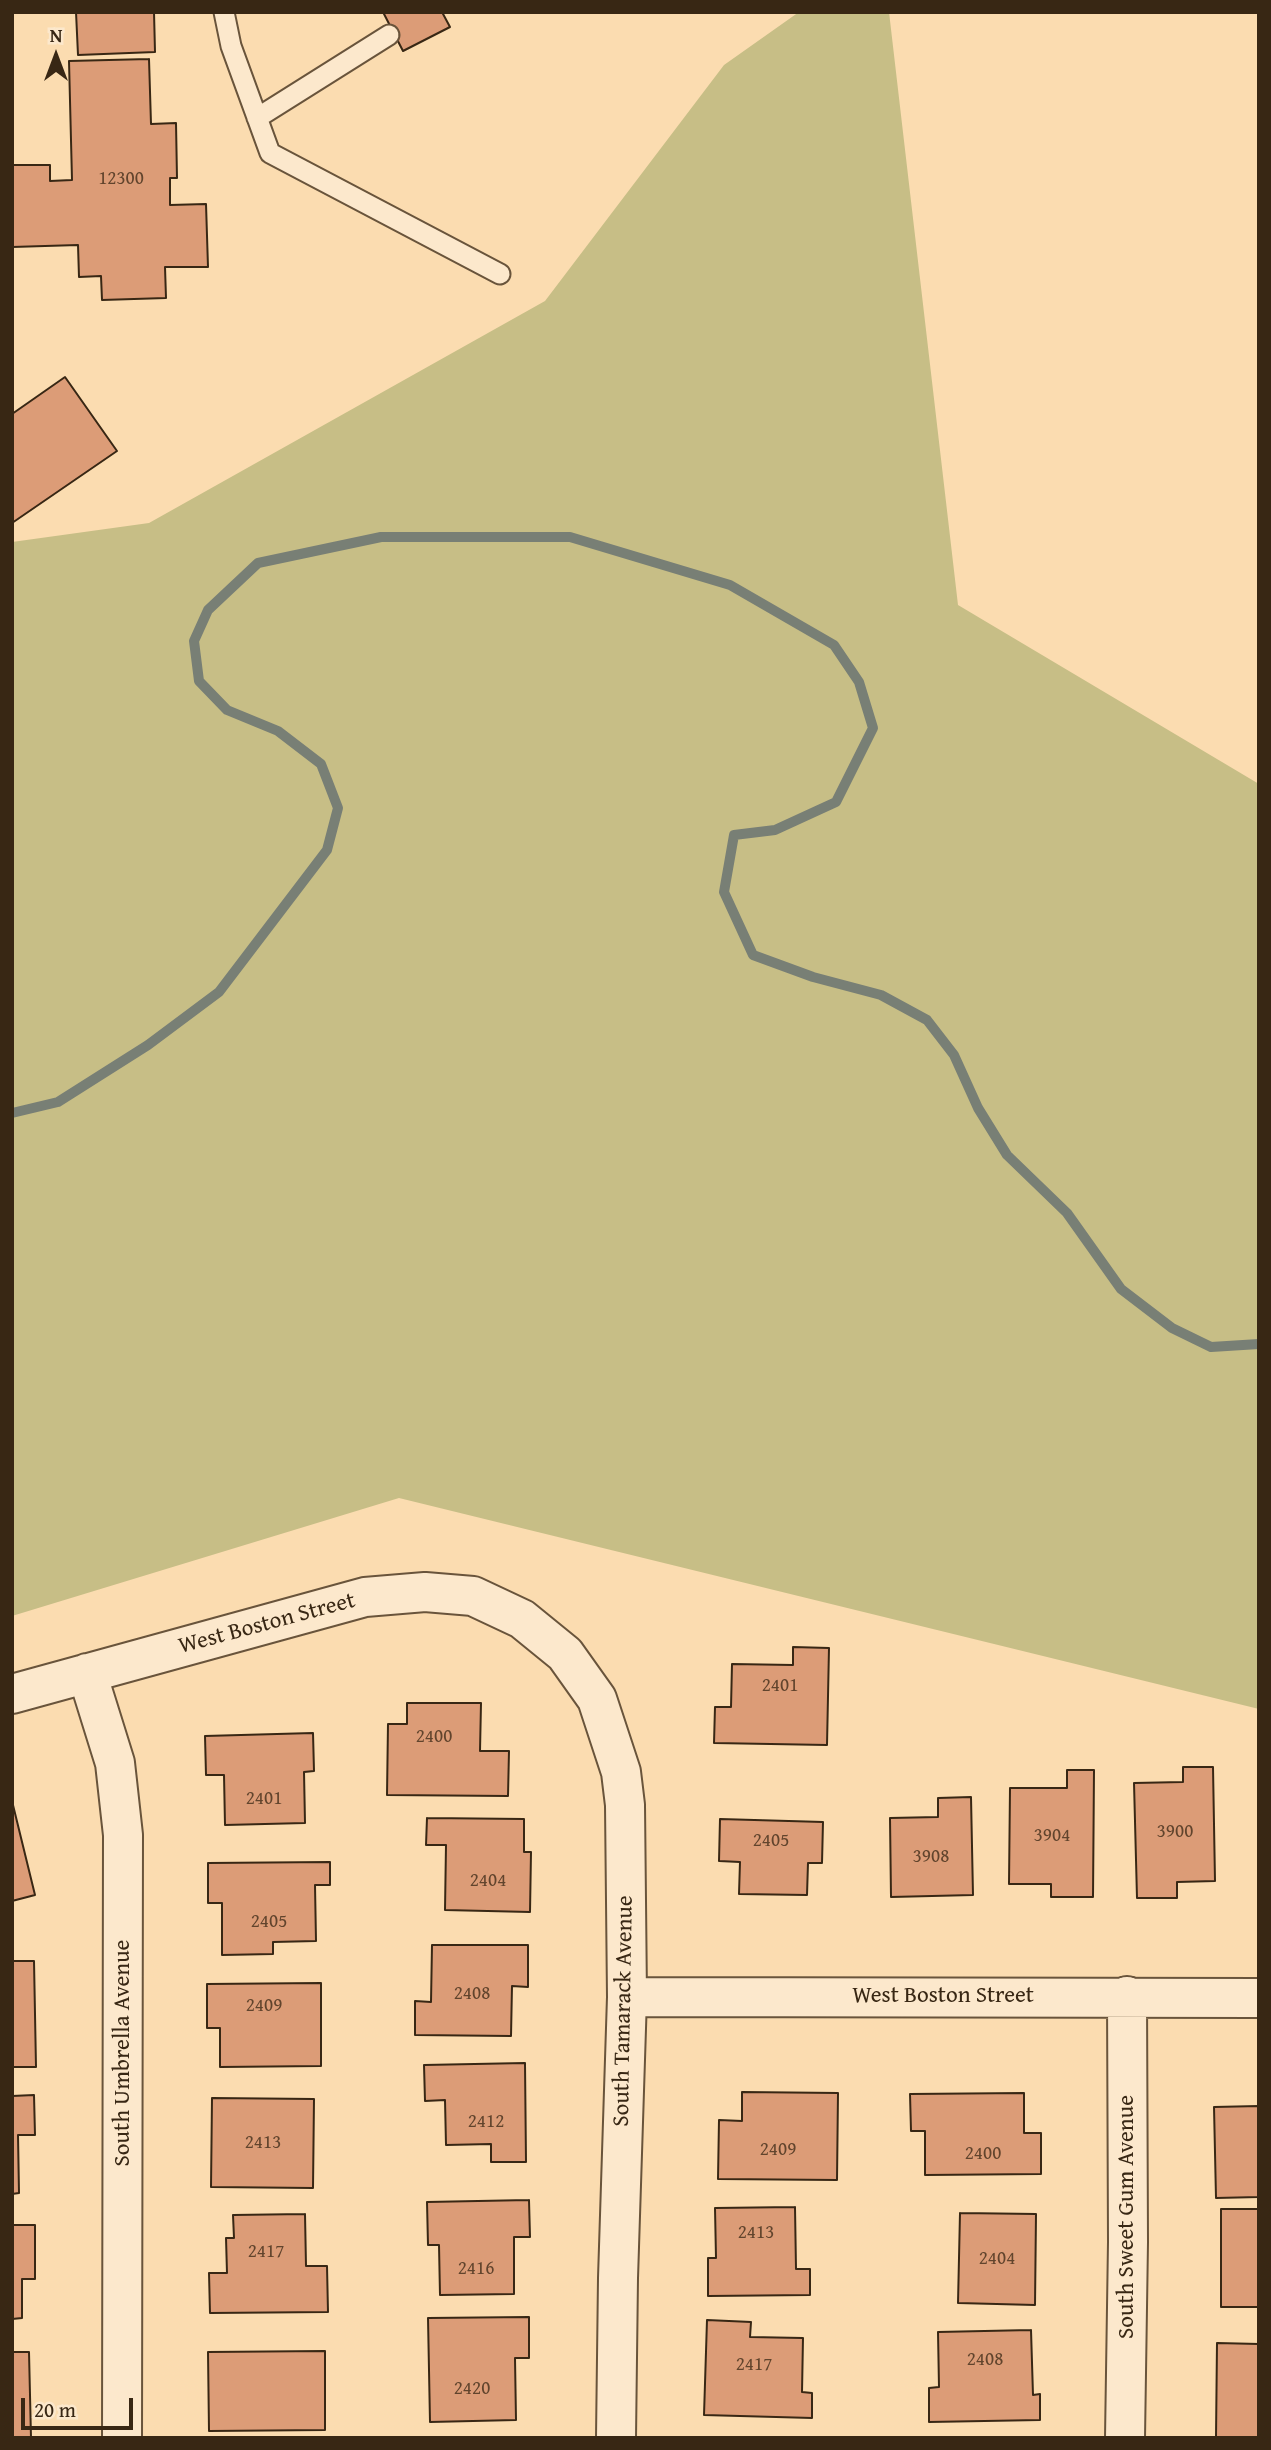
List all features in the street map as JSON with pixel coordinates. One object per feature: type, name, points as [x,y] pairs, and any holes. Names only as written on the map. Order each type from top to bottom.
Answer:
[{"type":"street","name":"West Boston Street","points":[[12,1694],[365,1597],[425,1592],[473,1596],[522,1619]]},
{"type":"street","name":"South Tamarack Avenue","points":[[522,1619],[565,1654],[597,1699],[618,1761],[625,1805],[627,1997],[616,2438]]},
{"type":"street","name":"South Umbrella Avenue","points":[[87,1673],[115,1763],[123,1835],[122,2438]]},
{"type":"street","name":"South Sweet Gum Avenue","points":[[1125,2438],[1128,1996]]},
{"type":"street","name":"West Boston Street","points":[[627,1997],[1259,1998]]},
{"type":"lane","points":[[224,12],[231,46],[270,153],[500,274]]},
{"type":"lane","points":[[257,118],[389,35]]},
{"type":"shaded area","points":[[799,12],[889,12],[958,605],[1259,784],[1259,1709],[399,1498],[12,1616],[12,542],[149,523],[545,301],[724,65]]},
{"type":"building","points":[[76,12],[154,12],[155,52],[78,55]]},
{"type":"building","points":[[383,12],[442,12],[450,27],[403,51]]},
{"type":"building","points":[[149,59],[151,124],[176,123],[177,178],[170,178],[170,205],[206,204],[208,267],[165,267],[166,298],[102,300],[101,276],[79,277],[78,245],[12,247],[12,165],[50,165],[50,181],[72,180],[69,61]]},
{"type":"building","points":[[65,377],[117,451],[12,523],[12,414]]},
{"type":"building","points":[[793,1647],[829,1648],[827,1745],[714,1743],[715,1707],[731,1707],[732,1664],[793,1665]]},
{"type":"building","points":[[407,1703],[481,1703],[480,1751],[509,1751],[508,1796],[387,1795],[388,1724],[407,1724]]},
{"type":"building","points":[[313,1733],[314,1771],[304,1772],[305,1823],[225,1825],[224,1775],[206,1775],[205,1736]]},
{"type":"building","points":[[1183,1767],[1213,1767],[1215,1881],[1177,1882],[1177,1898],[1137,1898],[1134,1783],[1183,1782]]},
{"type":"building","points":[[1067,1770],[1094,1770],[1093,1897],[1051,1897],[1051,1884],[1009,1884],[1010,1788],[1067,1788]]},
{"type":"building","points":[[971,1797],[973,1895],[891,1897],[890,1818],[938,1817],[938,1798]]},
{"type":"building","points":[[12,1801],[35,1895],[12,1901]]},
{"type":"building","points":[[427,1818],[524,1819],[524,1852],[531,1852],[530,1912],[445,1910],[446,1845],[426,1845]]},
{"type":"building","points":[[720,1819],[823,1822],[822,1863],[808,1863],[807,1895],[739,1894],[740,1862],[719,1861]]},
{"type":"building","points":[[330,1862],[330,1885],[315,1885],[316,1941],[273,1942],[273,1954],[222,1955],[222,1903],[208,1903],[208,1863]]},
{"type":"building","points":[[432,1945],[528,1945],[528,1987],[512,1986],[511,2036],[415,2035],[415,2001],[431,2002]]},
{"type":"building","points":[[12,1961],[34,1961],[36,2067],[12,2067]]},
{"type":"building","points":[[321,1983],[321,2066],[220,2067],[220,2028],[207,2028],[207,1984]]},
{"type":"building","points":[[525,2063],[526,2162],[491,2162],[491,2144],[446,2145],[445,2100],[425,2101],[424,2065]]},
{"type":"building","points":[[742,2092],[838,2093],[837,2180],[718,2179],[719,2120],[742,2121]]},
{"type":"building","points":[[1024,2093],[1024,2133],[1041,2133],[1041,2174],[925,2175],[925,2131],[911,2131],[910,2094]]},
{"type":"building","points":[[34,2095],[35,2135],[18,2135],[19,2193],[12,2194],[12,2096]]},
{"type":"building","points":[[212,2098],[314,2099],[313,2188],[211,2187]]},
{"type":"building","points":[[1259,2106],[1259,2197],[1216,2198],[1214,2107]]},
{"type":"building","points":[[529,2200],[530,2237],[514,2237],[514,2294],[440,2295],[439,2245],[428,2245],[427,2202]]},
{"type":"building","points":[[795,2207],[796,2269],[810,2269],[810,2295],[708,2296],[708,2258],[716,2258],[715,2208]]},
{"type":"building","points":[[1221,2209],[1259,2209],[1259,2307],[1221,2307]]},
{"type":"building","points":[[960,2213],[1036,2214],[1035,2305],[958,2303]]},
{"type":"building","points":[[305,2214],[306,2266],[327,2266],[328,2312],[210,2313],[209,2273],[227,2273],[226,2238],[234,2238],[233,2215]]},
{"type":"building","points":[[12,2225],[35,2225],[35,2279],[22,2279],[22,2318],[12,2319]]},
{"type":"building","points":[[529,2317],[529,2358],[515,2358],[516,2420],[430,2422],[428,2318]]},
{"type":"building","points":[[707,2320],[751,2322],[750,2337],[803,2338],[802,2392],[812,2393],[812,2418],[704,2415]]},
{"type":"building","points":[[1031,2330],[1033,2395],[1040,2394],[1040,2420],[929,2422],[929,2388],[939,2387],[938,2332]]},
{"type":"building","points":[[1217,2343],[1259,2344],[1259,2437],[1216,2437]]},
{"type":"building","points":[[325,2351],[325,2430],[209,2431],[208,2352]]},
{"type":"building","points":[[12,2352],[29,2352],[31,2438],[12,2438]]},
{"type":"waterway","points":[[12,1113],[58,1102],[148,1045],[219,992],[327,850],[338,808],[321,764],[278,731],[227,710],[199,681],[194,641],[208,610],[258,563],[381,537],[570,537],[730,585],[834,645],[859,682],[873,728],[836,802],[775,830],[734,835],[724,892],[753,955],[813,977],[881,995],[927,1020],[954,1055],[978,1108],[1007,1155],[1067,1213],[1121,1289],[1172,1328],[1211,1347],[1259,1344]]}]
